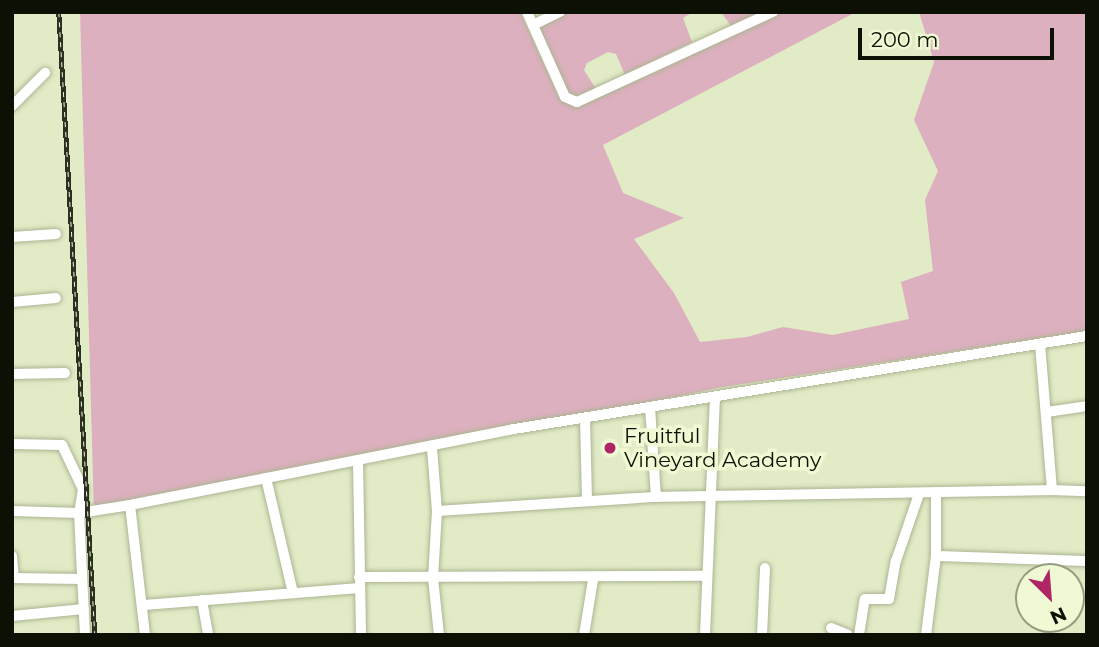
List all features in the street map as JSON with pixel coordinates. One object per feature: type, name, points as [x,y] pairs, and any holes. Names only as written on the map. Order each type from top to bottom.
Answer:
[{"type":"street","points":[[527,12],[565,97],[578,102],[773,12]]},
{"type":"street","points":[[533,25],[561,12]]},
{"type":"street","points":[[12,106],[45,73]]},
{"type":"street","points":[[12,237],[56,234]]},
{"type":"street","points":[[12,302],[56,298]]},
{"type":"street","points":[[12,511],[79,513],[130,505],[585,418],[1087,336]]},
{"type":"street","points":[[1040,344],[1052,490]]},
{"type":"street","points":[[12,374],[65,373]]},
{"type":"street","points":[[705,635],[715,398]]},
{"type":"street","points":[[1046,412],[1087,406]]},
{"type":"street","points":[[650,407],[656,497]]},
{"type":"street","points":[[585,418],[587,501]]},
{"type":"street","points":[[12,444],[62,446],[83,489],[79,513],[85,635]]},
{"type":"street","points":[[432,448],[437,511],[433,578],[439,635]]},
{"type":"street","points":[[358,461],[360,635]]},
{"type":"street","points":[[266,478],[292,593]]},
{"type":"street","points":[[437,511],[656,497],[1087,491]]},
{"type":"street","points":[[926,635],[936,556],[936,493]]},
{"type":"street","points":[[859,635],[865,599],[889,599],[896,561],[919,494]]},
{"type":"street","points":[[130,505],[144,605],[145,635]]},
{"type":"street","points":[[12,556],[13,578],[82,579]]},
{"type":"street","points":[[936,556],[1087,561]]},
{"type":"street","points":[[762,635],[765,568]]},
{"type":"street","points":[[144,605],[292,593],[359,582],[433,578],[593,580],[707,576]]},
{"type":"street","points":[[584,635],[593,580]]},
{"type":"street","points":[[202,600],[208,635]]},
{"type":"street","points":[[12,616],[84,610]]},
{"type":"street","points":[[831,628],[848,635]]},
{"type":"shaded area","points":[[80,12],[520,12],[560,99],[579,106],[779,12],[856,12],[603,145],[623,193],[684,218],[634,239],[674,293],[700,342],[747,337],[783,327],[833,335],[909,319],[901,282],[933,271],[925,200],[938,171],[914,120],[934,62],[919,12],[1087,12],[1087,331],[723,387],[94,515]]},
{"type":"shaded area","points":[[565,12],[693,12],[683,18],[692,42],[625,75],[616,54],[608,52],[587,63],[584,70],[596,89],[577,97],[568,92],[536,28]]},
{"type":"shaded area","points":[[721,12],[762,12],[731,26]]},
{"type":"railway","points":[[59,12],[95,635]]},
{"type":"place","name":"Fruitful Vineyard Academy","points":[[610,448]]}]
